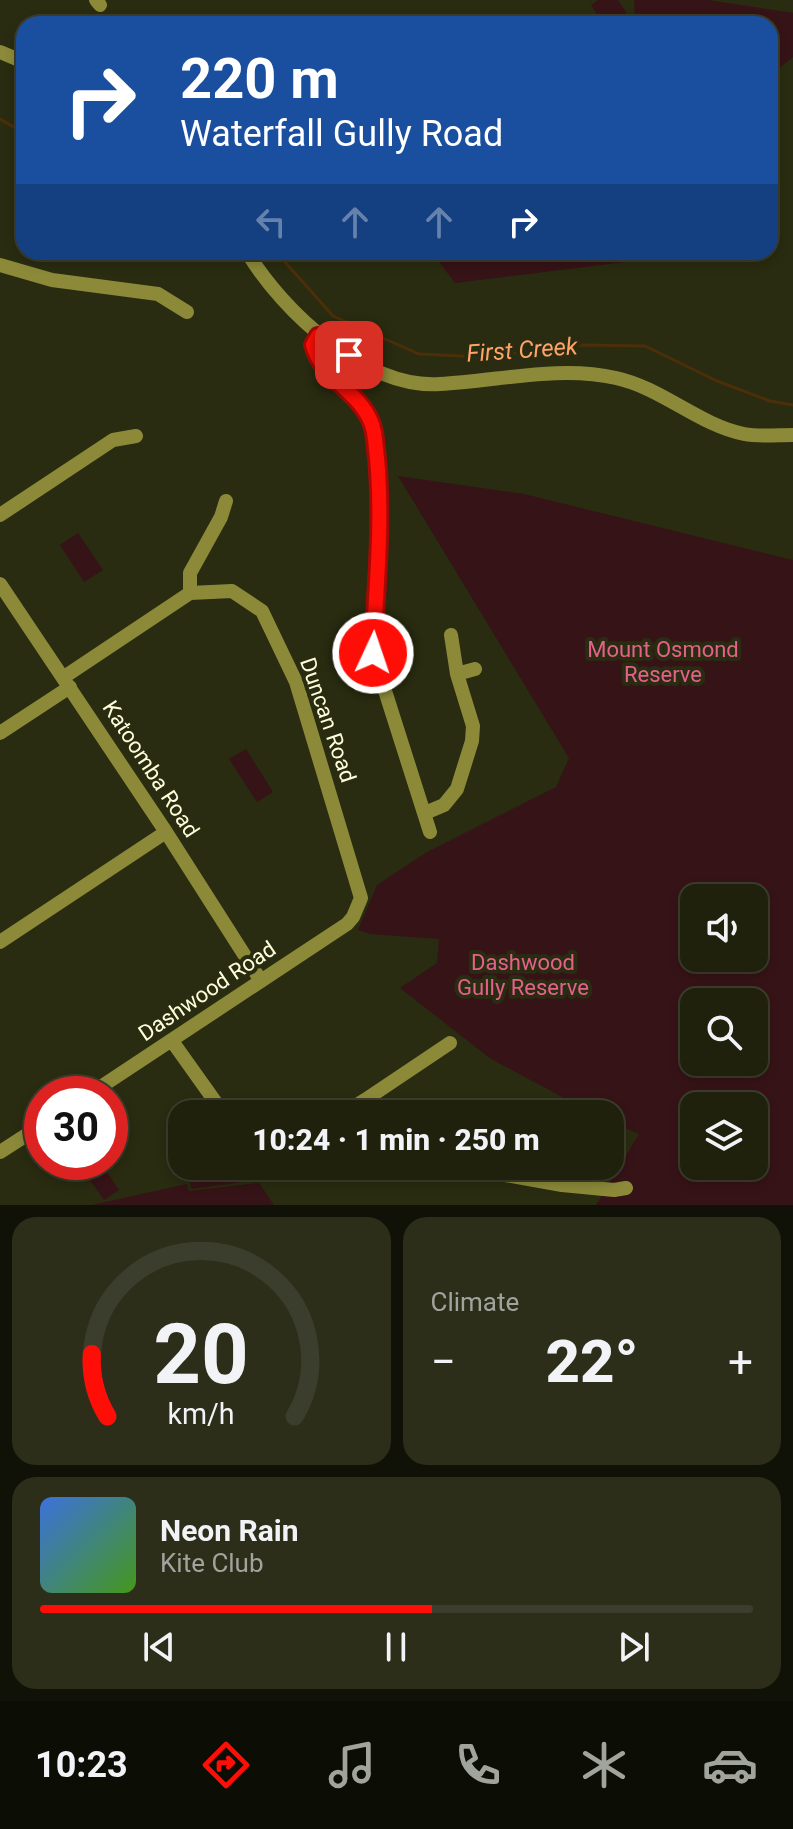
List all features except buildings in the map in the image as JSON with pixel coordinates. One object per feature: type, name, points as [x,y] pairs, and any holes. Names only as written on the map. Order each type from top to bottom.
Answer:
[{"type":"street","points":[[253,260],[282,298],[318,336],[372,367],[419,383],[437,385],[530,375],[615,378],[639,385],[728,430],[747,435],[793,435]]},
{"type":"street","points":[[0,265],[52,280],[158,294],[187,312]]},
{"type":"street","points":[[318,336],[313,345],[319,363],[360,404],[374,431],[381,495],[373,653],[430,832]]},
{"type":"street","points":[[0,515],[113,440],[136,436]]},
{"type":"street","points":[[0,733],[190,593],[190,573],[221,517],[226,501]]},
{"type":"street","name":"Katoomba Road","points":[[0,584],[166,832],[261,981]]},
{"type":"street","name":"Duncan Road","points":[[190,593],[232,591],[262,611],[296,682],[361,898],[347,924]]},
{"type":"street","points":[[425,813],[444,805],[457,789],[472,741],[473,726],[457,674],[451,635]]},
{"type":"street","points":[[457,674],[475,669]]},
{"type":"street","points":[[0,942],[166,832]]},
{"type":"street","name":"Dashwood Road","points":[[118,1076],[347,924]]},
{"type":"street","points":[[172,1041],[214,1100]]},
{"type":"street","points":[[365,1100],[450,1043]]},
{"type":"street","points":[[0,1152],[24,1137]]},
{"type":"street","points":[[534,1180],[614,1190],[626,1188]]},
{"type":"green space","points":[[598,0],[618,0],[629,16],[598,16],[591,5]]},
{"type":"green space","points":[[634,0],[708,0],[793,13],[793,57],[778,69],[778,16],[635,16]]},
{"type":"green space","points":[[438,260],[626,260],[625,262],[455,283]]},
{"type":"green space","name":"Mount Osmond Reserve","points":[[398,476],[524,494],[793,560],[793,1205],[596,1205],[611,1180],[624,1180],[624,1159],[639,1134],[624,1128],[624,1100],[568,1100],[491,1059],[400,988],[437,963],[439,939],[370,934],[358,930],[377,885],[427,852],[556,787],[569,758]]},
{"type":"green space","points":[[78,533],[103,570],[84,582],[60,545]]},
{"type":"green space","points":[[246,749],[273,792],[257,802],[229,759]]},
{"type":"green space","points":[[90,1180],[112,1180],[119,1190],[104,1200]]},
{"type":"green space","points":[[190,1180],[237,1180],[237,1183],[191,1189]]},
{"type":"green space","points":[[259,1183],[274,1205],[92,1205],[187,1184],[189,1191]]},
{"type":"waterway","name":"First Creek","points":[[0,119],[16,128]]},
{"type":"waterway","name":"First Creek","points":[[283,260],[333,316],[419,354],[483,357],[583,345],[645,346],[717,381],[770,401],[793,405]]},
{"type":"route","points":[[349,355],[318,336],[313,345],[319,363],[366,412],[376,440],[381,495],[373,653]]},
{"type":"park label","name":"Dashwood Gully Reserve","points":[[523,974]]}]
